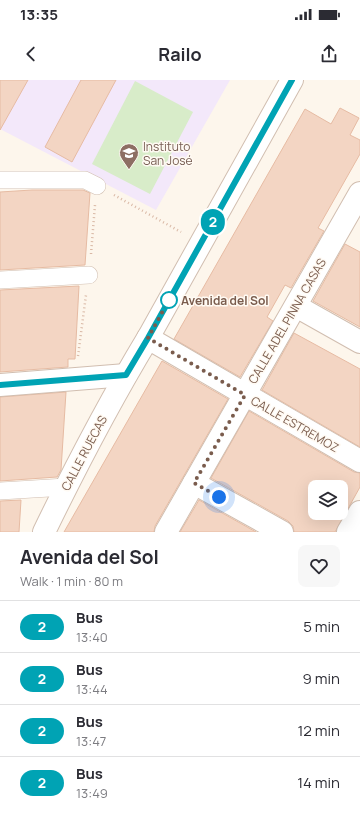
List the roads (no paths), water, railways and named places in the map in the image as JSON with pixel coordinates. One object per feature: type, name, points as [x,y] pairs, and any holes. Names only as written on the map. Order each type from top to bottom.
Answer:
[{"type":"street","points":[[0,385],[126,375],[292,80]]},
{"type":"street","points":[[0,180],[84,180],[97,186]]},
{"type":"street","name":"CALLE ADEL PINNA CASAS","points":[[166,532],[296,306],[352,225],[360,193]]},
{"type":"street","points":[[0,280],[89,275]]},
{"type":"street","points":[[296,306],[360,342]]},
{"type":"street","name":"CALLE ESTREMOZ","points":[[148,338],[360,461]]},
{"type":"street","name":"CALLE RUECAS","points":[[44,532],[66,487],[126,375]]},
{"type":"street","points":[[194,483],[282,532]]},
{"type":"street","points":[[0,491],[66,487]]},
{"type":"street","points":[[348,532],[360,512]]},
{"type":"place","name":"Instituto San José","points":[[129,170]]},
{"type":"place","name":"Avenida del Sol","points":[[169,300]]}]
